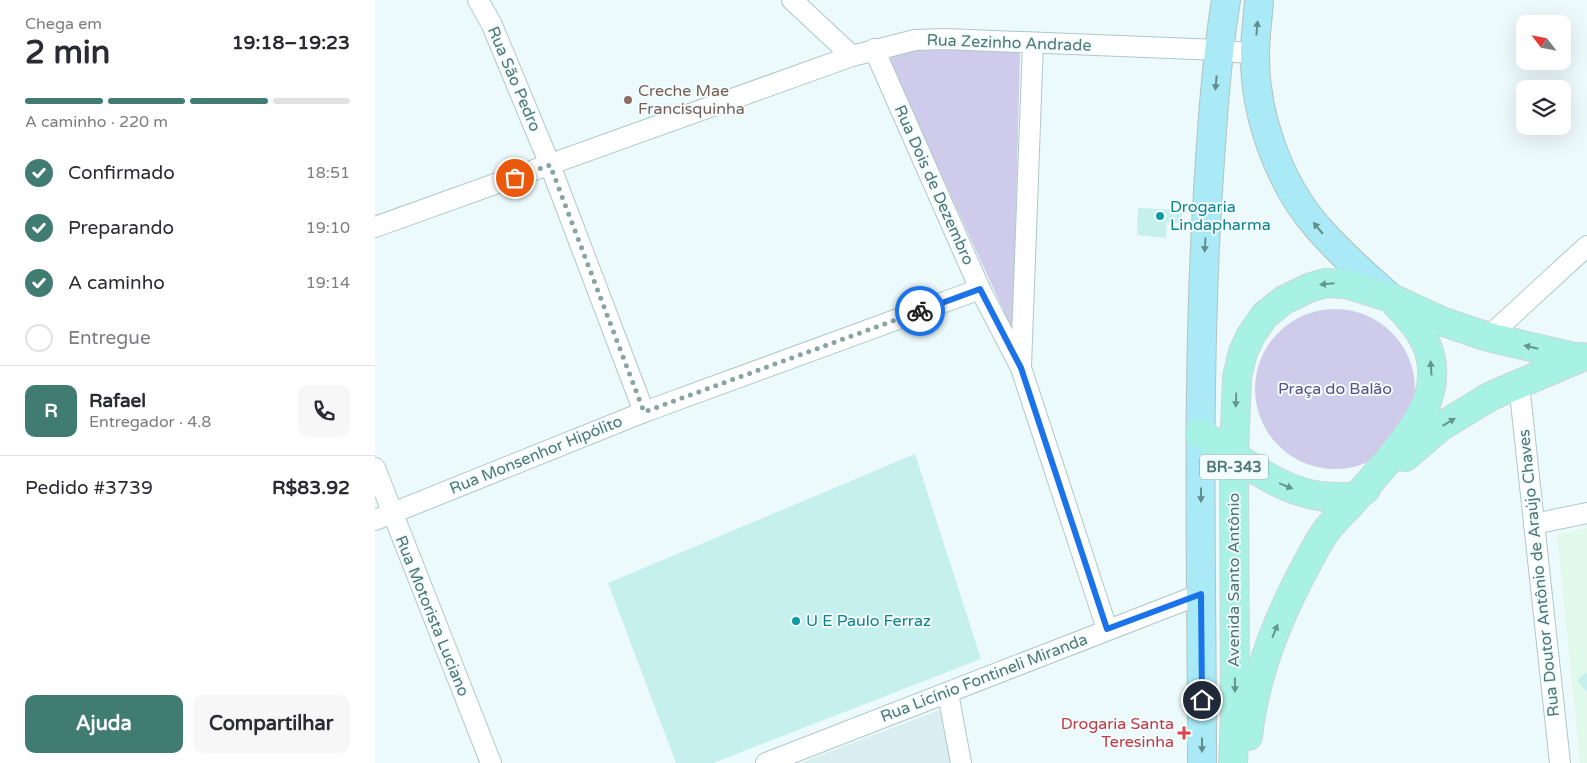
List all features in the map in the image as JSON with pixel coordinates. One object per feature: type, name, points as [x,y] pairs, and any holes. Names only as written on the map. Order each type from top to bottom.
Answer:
[{"type":"highway","name":"Avenida Santo Antônio","points":[[1233,763],[1235,686],[1234,454],[1237,377],[1243,352],[1251,335],[1265,315],[1284,300],[1311,287],[1326,283],[1346,284],[1391,298]]},
{"type":"highway","points":[[1357,497],[1403,443],[1421,417],[1430,396],[1432,373],[1430,355],[1419,331],[1391,298]]},
{"type":"highway","name":"BR-343","points":[[1391,298],[1441,321],[1489,337],[1583,357]]},
{"type":"highway","points":[[1201,433],[1260,473],[1282,485],[1319,497],[1357,497],[1440,428],[1491,396],[1583,357]]},
{"type":"highway","name":"Avenida Santo Antônio","points":[[1245,763],[1251,712],[1262,664],[1284,608],[1326,531],[1357,497]]},
{"type":"main road","name":"Avenida Santo Antônio","points":[[1202,763],[1201,433],[1203,268],[1219,50],[1226,0]]},
{"type":"main road","points":[[1259,0],[1255,54],[1261,116],[1283,175],[1301,206],[1318,228],[1391,298]]},
{"type":"street","name":"Rua São Pedro","points":[[478,0],[492,24],[550,165],[644,412]]},
{"type":"street","points":[[792,0],[853,56]]},
{"type":"street","name":"Rua Zezinho Andrade","points":[[375,228],[853,56],[874,49],[915,40],[945,39],[1219,50],[1255,54]]},
{"type":"street","points":[[1021,368],[1033,44]]},
{"type":"street","name":"Rua Dois de Dezembro","points":[[874,49],[980,289],[1021,368],[1107,629]]},
{"type":"street","points":[[1489,337],[1587,246]]},
{"type":"street","name":"Rua Monsenhor Hipólito","points":[[383,517],[644,412],[980,289]]},
{"type":"street","name":"Rua Doutor Antônio de Araújo Chaves","points":[[1519,384],[1560,763]]},
{"type":"street","name":"Rua Motorista Luciano","points":[[375,468],[383,517],[491,763]]},
{"type":"street","points":[[1534,524],[1587,513]]},
{"type":"street","name":"Rua Licínio Fontineli Miranda","points":[[766,763],[1201,594]]},
{"type":"street","points":[[947,693],[961,763]]},
{"type":"shaded area","points":[[1587,528],[1587,763],[1580,763],[1557,534]]},
{"type":"shaded area","points":[[942,709],[953,763],[800,763]]},
{"type":"green space","points":[[928,47],[1020,53],[1013,331],[888,59],[904,52]]},
{"type":"green space","name":"Praça do Balão","points":[[1327,309],[1343,309],[1373,318],[1392,332],[1409,358],[1415,381],[1415,397],[1409,420],[1392,446],[1373,460],[1358,466],[1343,469],[1327,469],[1297,460],[1273,440],[1264,427],[1258,412],[1255,397],[1255,381],[1264,351],[1284,327],[1297,318],[1312,312]]},
{"type":"building","name":"Drogaria Lindapharma","points":[[1138,208],[1182,210],[1182,223],[1167,223],[1166,238],[1137,235]]},
{"type":"building","name":"U E Paulo Ferraz","points":[[915,454],[981,659],[713,763],[676,763],[608,583]]},
{"type":"building","points":[[1587,672],[1587,692],[1577,680]]},
{"type":"way so far","points":[[515,178],[550,165],[644,412],[920,311]]},
{"type":"place","name":"Creche Mae Francisquinha","points":[[628,100]]},
{"type":"place","name":"Drogaria Lindapharma","points":[[1160,216]]},
{"type":"place","name":"U E Paulo Ferraz","points":[[796,621]]},
{"type":"place","name":"Drogaria Santa Teresinha","points":[[1184,733]]},
{"type":"route","points":[[920,311],[980,289],[1021,368],[1107,629],[1201,594],[1202,700]]}]
